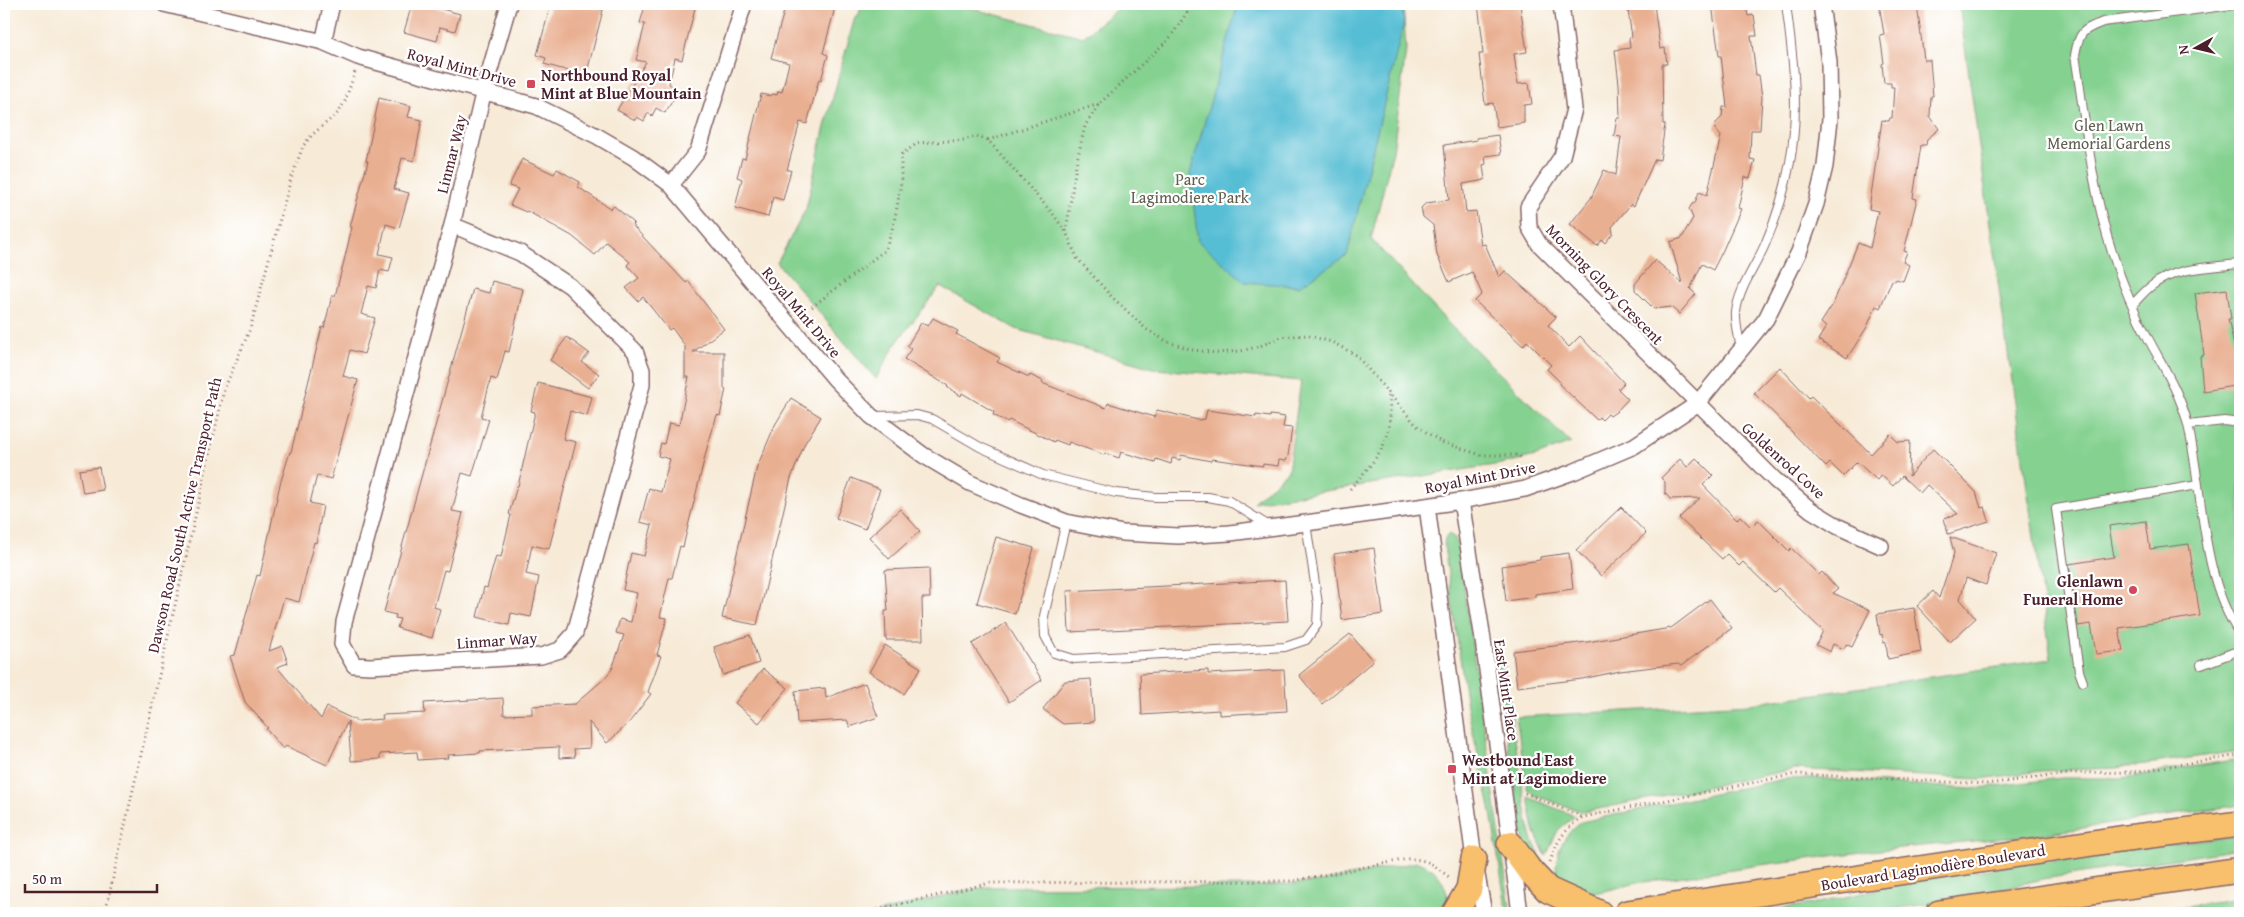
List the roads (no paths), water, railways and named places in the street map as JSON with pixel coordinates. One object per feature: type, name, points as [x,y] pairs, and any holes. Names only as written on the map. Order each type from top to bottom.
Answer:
[{"type":"main road","name":"Boulevard Lagimodière Boulevard","points":[[1627,913],[2120,839],[2240,824]]},
{"type":"main road","points":[[1510,844],[1528,870],[1548,890],[1599,913]]},
{"type":"main road","points":[[1454,913],[1469,889],[1474,859]]},
{"type":"main road","points":[[1939,913],[2240,870]]},
{"type":"street","name":"Royal Mint Drive","points":[[164,4],[190,7],[322,42],[358,57],[484,90],[536,106],[588,132],[634,157],[670,185],[835,379],[871,416],[923,455],[970,483],[1021,506],[1066,522],[1123,533],[1178,536],[1230,533],[1306,523],[1461,501],[1525,489],[1574,472],[1634,446],[1697,404],[1766,319],[1799,252],[1816,204],[1825,166],[1830,119],[1829,62],[1821,4]]},
{"type":"street","points":[[322,42],[332,4]]},
{"type":"street","name":"Linmar Way","points":[[452,225],[520,253],[570,286],[635,351],[642,370],[642,385],[575,633],[560,650],[541,656],[354,665],[342,644],[344,622],[452,225],[484,90],[508,4]]},
{"type":"street","points":[[670,185],[698,151],[744,4]]},
{"type":"street","name":"Morning Glory Crescent","points":[[1560,4],[1574,109],[1562,156],[1528,207],[1528,227],[1539,244],[1697,404]]},
{"type":"street","name":"Goldenrod Cove","points":[[1697,404],[1775,480],[1811,510],[1840,527],[1881,546]]},
{"type":"street","name":"East Mint Place","points":[[1461,501],[1482,633],[1520,913]]},
{"type":"street","points":[[1427,506],[1474,859],[1484,913]]},
{"type":"lane","points":[[1742,349],[1736,325],[1736,311],[1741,294],[1766,242],[1781,199],[1790,163],[1795,129],[1796,72],[1786,4]]},
{"type":"lane","points":[[2240,4],[2103,22],[2083,30],[2078,38],[2075,55],[2099,202],[2112,252],[2148,339],[2178,392],[2188,425],[2211,559],[2223,602],[2240,634]]},
{"type":"lane","points":[[2133,304],[2150,287],[2172,274],[2200,268],[2240,264]]},
{"type":"lane","points":[[871,416],[918,415],[932,419],[980,447],[1042,475],[1116,493],[1155,497],[1208,497],[1229,501],[1271,527]]},
{"type":"lane","points":[[2188,425],[2224,421],[2240,423]]},
{"type":"lane","points":[[2083,682],[2079,672],[2056,509],[2198,485]]},
{"type":"lane","points":[[1066,522],[1044,616],[1046,636],[1054,653],[1074,659],[1285,647],[1306,640],[1317,625],[1318,604],[1306,523]]},
{"type":"lane","points":[[2201,665],[2240,650]]},
{"type":"water","points":[[1238,4],[1402,4],[1404,22],[1347,255],[1299,286],[1245,282],[1198,241],[1190,174]]},
{"type":"place","name":"Northbound Royal Mint at Blue Mountain","points":[[531,84]]},
{"type":"place","name":"Glenlawn Funeral Home","points":[[2133,590]]},
{"type":"place","name":"Westbound East Mint at Lagimodiere","points":[[1452,769]]},
{"type":"park label","name":"Glen Lawn Memorial Gardens","points":[[2109,134]]},
{"type":"park label","name":"Parc Lagimodiere Park","points":[[1190,188]]}]
